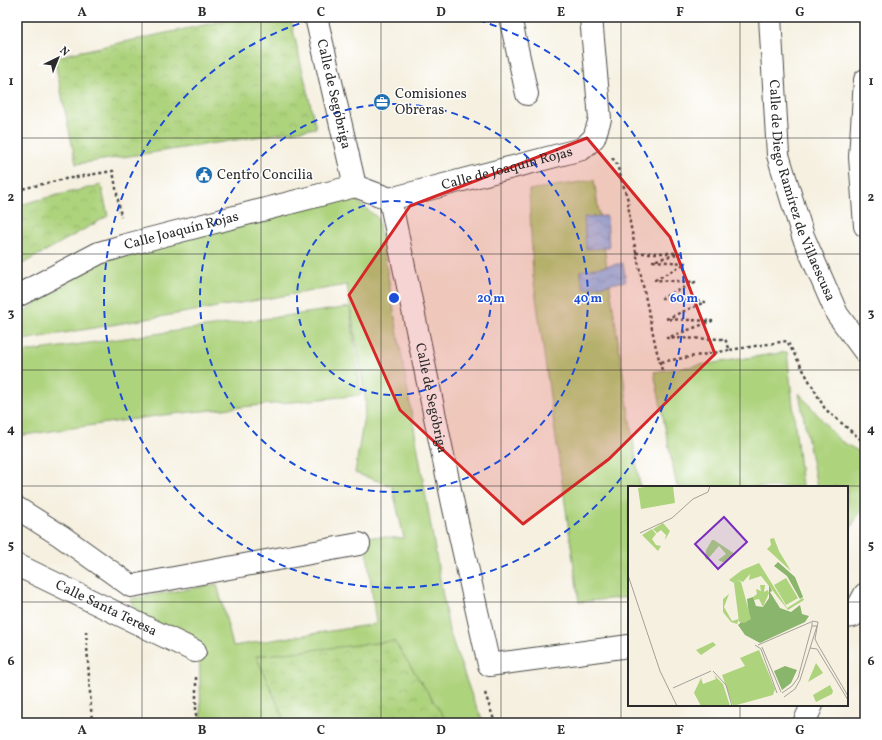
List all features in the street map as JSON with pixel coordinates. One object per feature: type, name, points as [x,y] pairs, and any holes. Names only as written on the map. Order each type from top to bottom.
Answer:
[{"type":"street","name":"Calle de Segóbriga","points":[[316,17],[355,186]]},
{"type":"street","points":[[510,17],[527,94]]},
{"type":"street","points":[[591,17],[600,120],[594,138]]},
{"type":"street","name":"Calle de Diego Ramírez de Villaescusa","points":[[770,17],[778,154],[802,236],[837,314],[865,352]]},
{"type":"street","points":[[865,80],[860,157],[865,226]]},
{"type":"street","name":"Calle de Joaquín Rojas","points":[[390,199],[582,149],[594,138]]},
{"type":"street","points":[[355,186],[390,199]]},
{"type":"street","name":"Calle Joaquín Rojas","points":[[17,296],[99,253],[355,186]]},
{"type":"street","name":"Calle de Segóbriga","points":[[390,199],[488,665],[628,646]]},
{"type":"street","points":[[17,508],[61,536],[131,586],[359,544]]},
{"type":"street","name":"Calle Santa Teresa","points":[[17,565],[84,596],[195,651]]},
{"type":"street","points":[[849,621],[865,594]]},
{"type":"street","points":[[804,723],[812,706]]},
{"type":"path","points":[[594,138],[616,162],[628,200],[630,223],[662,370]]},
{"type":"path","points":[[17,190],[113,170],[126,245]]},
{"type":"path","points":[[636,253],[680,253],[653,261],[686,263],[655,280],[695,282],[662,298],[706,302],[666,319],[712,321],[667,338],[725,339],[730,350]]},
{"type":"path","points":[[660,362],[788,341],[825,409],[865,443]]},
{"type":"path","points":[[84,596],[92,723]]},
{"type":"path","points":[[195,651],[196,723]]},
{"type":"highlighted area","points":[[587,138],[670,237],[715,354],[609,459],[523,524],[400,410],[349,295],[410,206]]},
{"type":"green space","points":[[241,17],[290,17],[316,128],[76,164],[54,57]]},
{"type":"green space","points":[[594,180],[640,486],[628,486],[628,597],[579,602],[533,276],[529,190]]},
{"type":"green space","points":[[101,185],[108,216],[17,267],[17,206]]},
{"type":"green space","points":[[349,195],[378,218],[449,631],[473,699],[484,723],[201,723],[199,641],[140,616],[130,599],[217,584],[233,646],[376,624],[365,536],[404,538],[392,486],[355,473],[366,403],[347,285],[17,341],[17,316],[103,259]]},
{"type":"green space","points":[[350,307],[361,395],[163,415],[17,436],[17,353]]},
{"type":"green space","points":[[787,352],[802,486],[677,486],[654,372]]},
{"type":"green space","points":[[799,393],[839,440],[865,455],[865,503],[848,532],[848,486],[817,486]]},
{"type":"green space","points":[[394,641],[448,723],[286,723],[256,656]]},
{"type":"water","points":[[607,216],[609,248],[586,249],[584,217]]},
{"type":"water","points":[[623,263],[626,281],[584,289],[580,271]]},
{"type":"place","name":"Comisiones Obreras","points":[[382,102]]},
{"type":"place","name":"Centro Concilia","points":[[204,175]]}]
